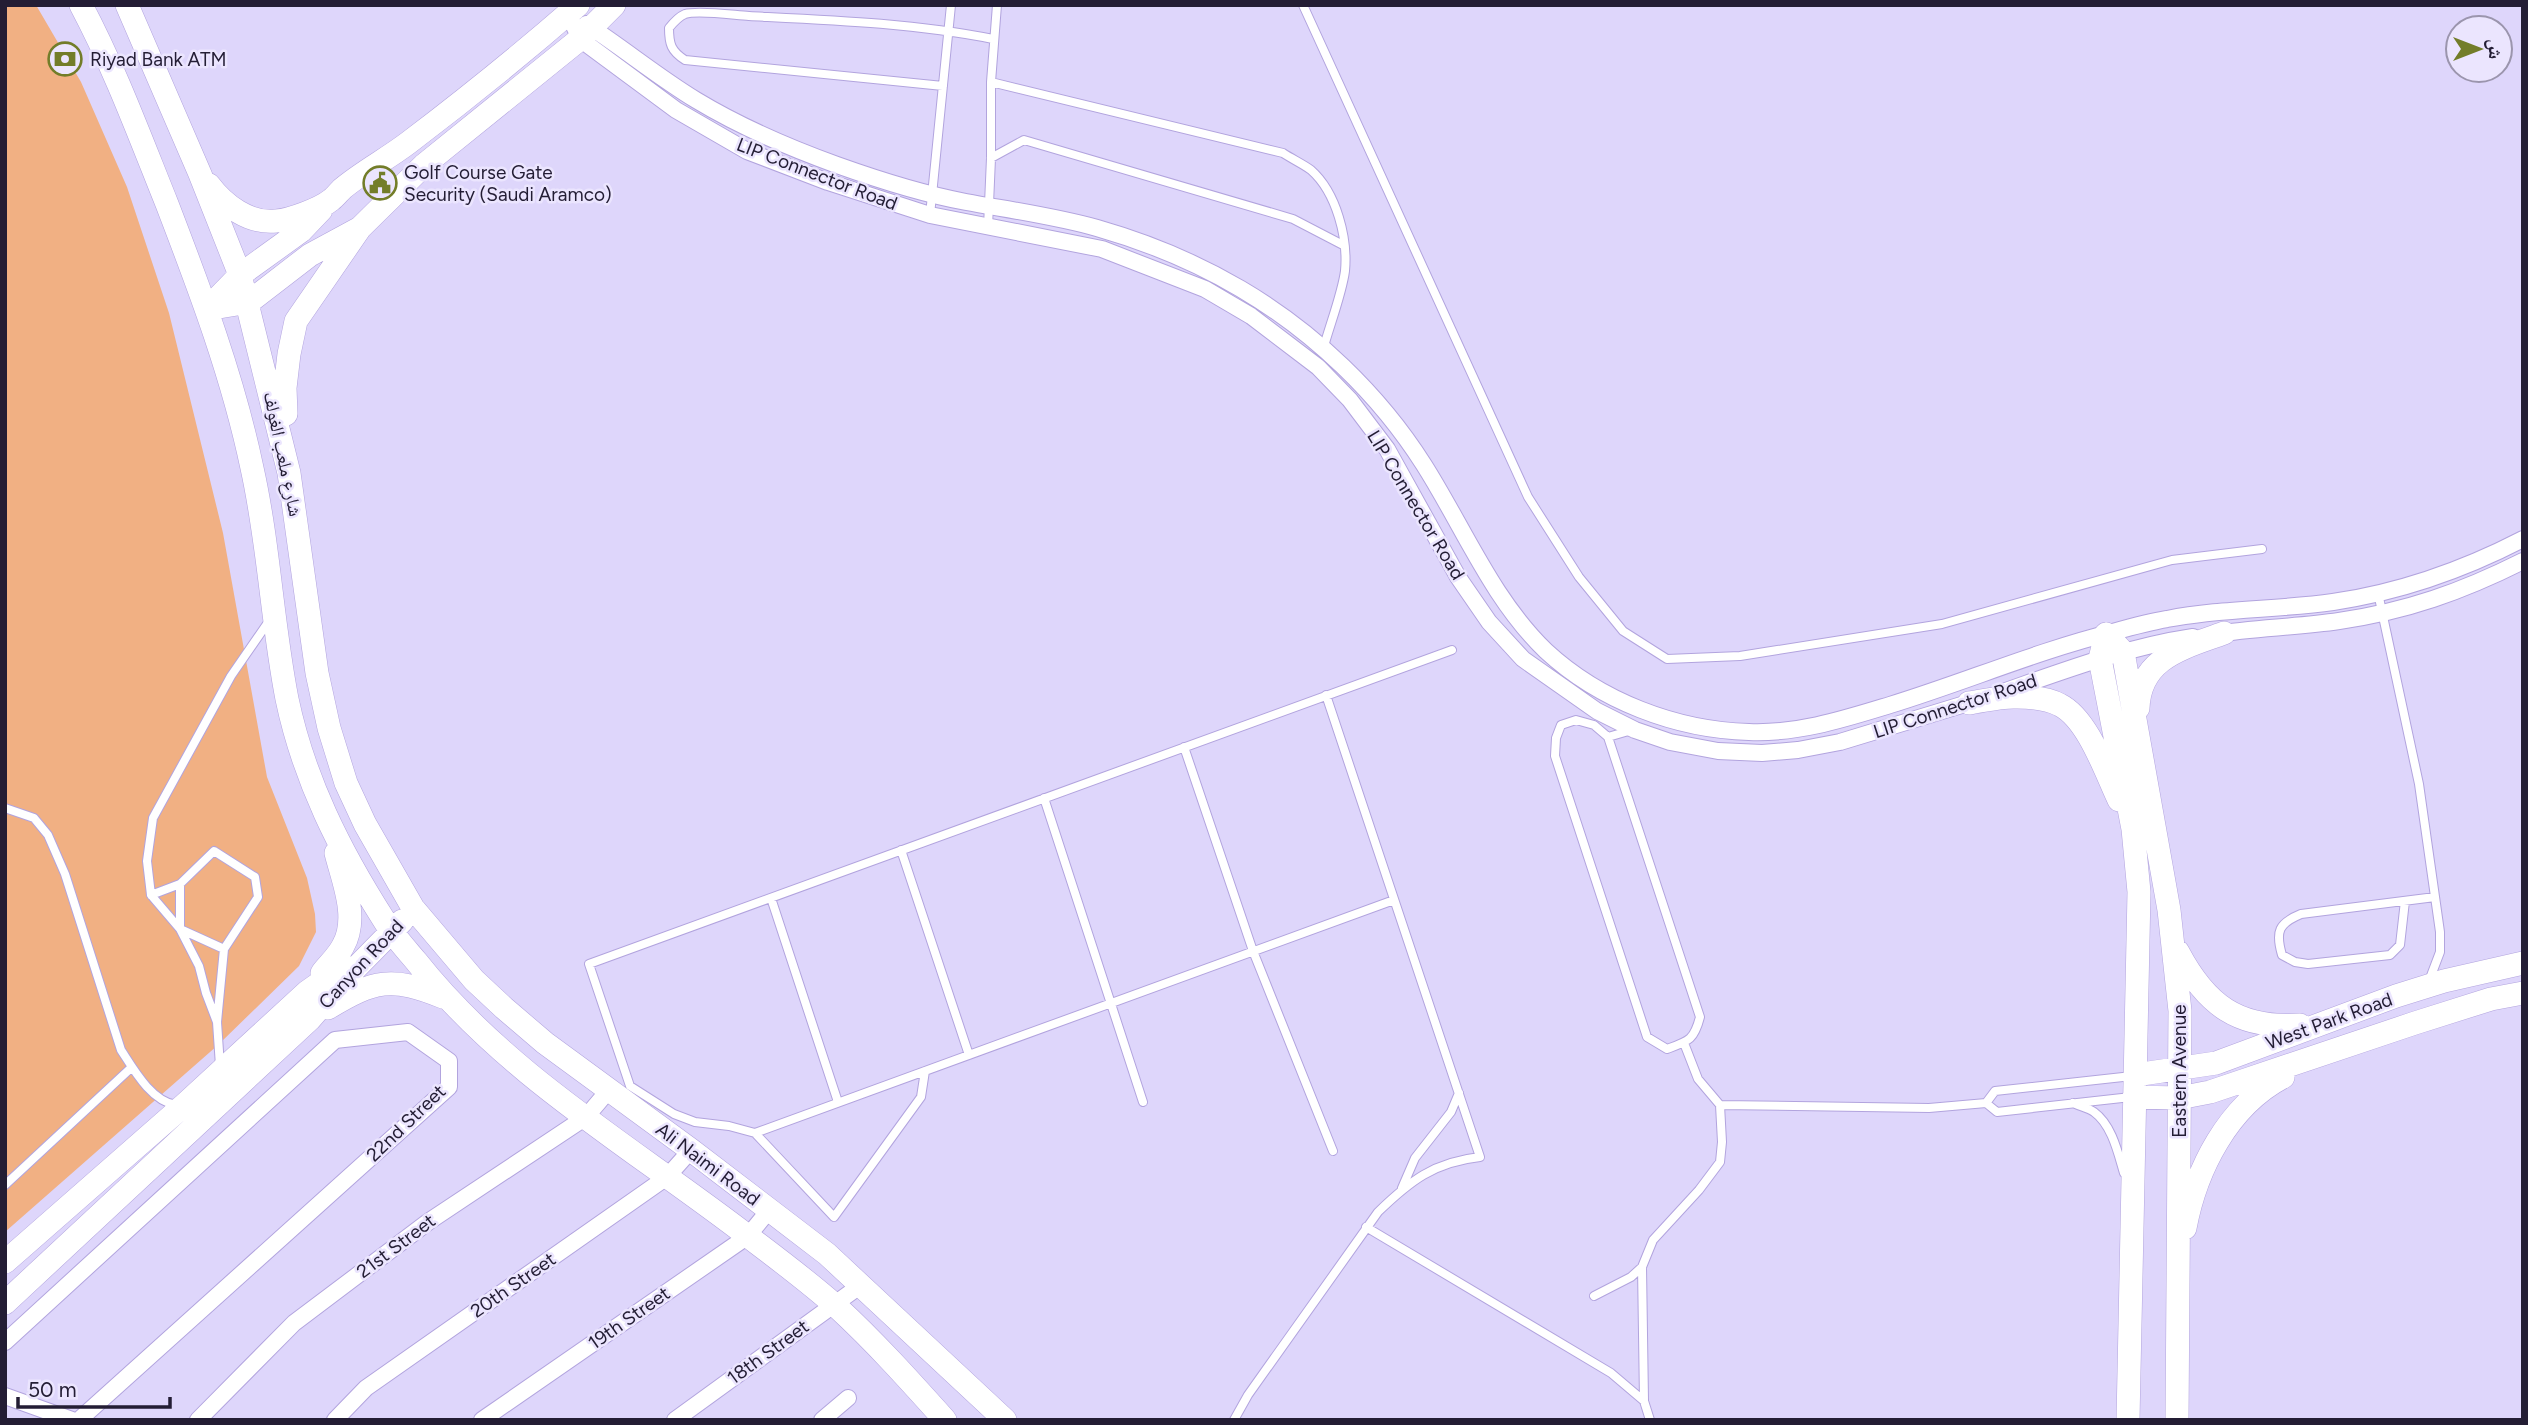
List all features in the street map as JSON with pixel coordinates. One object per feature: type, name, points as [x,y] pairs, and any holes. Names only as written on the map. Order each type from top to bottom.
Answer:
[{"type":"main road","name":"شارع ملعب الغولف","points":[[81,5],[99,38],[130,111],[207,309],[251,462],[263,521],[288,703],[310,780],[329,826]]},
{"type":"main road","name":"شارع ملعب الغولف","points":[[127,5],[200,174],[249,302],[289,473],[317,673],[329,728],[355,803],[390,871],[413,908]]},
{"type":"main road","points":[[289,473],[285,388],[296,321],[360,228],[424,165],[586,33],[614,5]]},
{"type":"main road","points":[[207,309],[240,275],[301,231],[343,188],[407,144],[573,9]]},
{"type":"main road","points":[[200,174],[218,197],[233,209],[244,216],[260,220],[273,222],[287,219],[329,202]]},
{"type":"main road","points":[[207,309],[249,302],[310,255],[360,228]]},
{"type":"main road","name":"Eastern Avenue","points":[[2137,725],[2138,698],[2142,685],[2154,667],[2170,653],[2224,633]]},
{"type":"main road","points":[[2106,634],[2123,652]]},
{"type":"main road","points":[[2106,634],[2100,659],[2133,829],[2139,892],[2128,1420]]},
{"type":"main road","name":"Eastern Avenue","points":[[2123,652],[2174,946],[2180,1012],[2177,1420]]},
{"type":"main road","points":[[1969,703],[2014,696],[2060,705],[2074,716],[2085,730],[2133,829]]},
{"type":"main road","points":[[307,992],[343,946],[348,933],[348,899],[329,826]]},
{"type":"main road","name":"Ali Naimi Road","points":[[329,826],[389,928],[444,997],[530,1076],[748,1236],[834,1304],[887,1355],[945,1420]]},
{"type":"main road","name":"Canyon Road","points":[[5,1303],[227,1080],[307,992],[337,973],[413,908]]},
{"type":"main road","name":"Ali Naimi Road","points":[[413,908],[474,980],[504,1008],[608,1091],[691,1150],[827,1254],[1005,1420]]},
{"type":"main road","name":"Canyon Road","points":[[5,1262],[183,1106],[227,1080],[310,1019],[389,928]]},
{"type":"main road","points":[[2174,946],[2190,976],[2208,998],[2224,1010],[2247,1021],[2276,1027],[2324,1024]]},
{"type":"main road","name":"West Park Road","points":[[2135,1086],[2180,1070],[2216,1063],[2427,986],[2523,963]]},
{"type":"main road","points":[[310,1019],[356,991],[372,985],[406,983],[444,997]]},
{"type":"main road","name":"West Park Road","points":[[2135,1086],[2179,1098],[2210,1092],[2491,999],[2523,993]]},
{"type":"main road","points":[[2177,1273],[2188,1213],[2210,1156],[2227,1127],[2242,1107],[2267,1086],[2329,1054]]},
{"type":"street","name":"LIP Connector Road","points":[[573,9],[586,33],[676,110],[747,151],[828,182],[930,215],[1102,248],[1205,289],[1251,316],[1318,366],[1350,400],[1387,449],[1458,577],[1489,622],[1523,659],[1597,711],[1634,730],[1670,742],[1718,751],[1762,752],[1798,750],[1840,742],[2161,642],[2338,622],[2382,614],[2472,586],[2523,561]]},
{"type":"street","name":"LIP Connector Road","points":[[586,33],[695,100],[838,165],[932,194],[1099,228],[1196,265],[1244,290],[1323,350],[1366,389],[1402,433],[1424,466],[1490,581],[1523,626],[1549,653],[1583,680],[1644,711],[1682,723],[1754,733],[1799,730],[1845,719],[2106,634],[2169,618],[2302,606],[2412,586],[2454,571],[2523,538]]},
{"type":"street","name":"22nd Street","points":[[5,1342],[335,1040],[408,1032],[449,1061],[449,1087],[79,1420]]},
{"type":"street","name":"21st Street","points":[[198,1420],[294,1323],[428,1222],[586,1117],[608,1091]]},
{"type":"street","name":"20th Street","points":[[335,1420],[366,1388],[667,1177],[691,1150]]},
{"type":"street","name":"19th Street","points":[[482,1420],[748,1236],[769,1209]]},
{"type":"street","name":"18th Street","points":[[675,1420],[861,1285]]},
{"type":"street","points":[[5,1396],[72,1420]]},
{"type":"street","points":[[821,1420],[848,1398]]},
{"type":"lane","points":[[930,215],[951,5]]},
{"type":"lane","points":[[988,227],[991,82],[997,5]]},
{"type":"lane","points":[[1303,5],[1528,497],[1579,577],[1623,631],[1667,659],[1740,656],[1942,624],[2172,559],[2262,549]]},
{"type":"lane","points":[[943,86],[685,60],[674,53],[668,41],[668,28],[685,14],[716,14],[948,30],[993,40]]},
{"type":"lane","points":[[991,82],[1283,153],[1312,171],[1338,212],[1345,272],[1318,366]]},
{"type":"lane","points":[[991,158],[1024,140],[1293,219],[1343,245]]},
{"type":"lane","points":[[2378,593],[2419,784],[2440,932],[2440,952],[2427,986]]},
{"type":"lane","points":[[227,1080],[217,1022],[199,965],[180,929],[150,895],[147,860],[153,818],[231,676],[275,614]]},
{"type":"lane","points":[[1394,900],[755,1132],[695,1122],[674,1114],[630,1086],[589,964],[1452,650]]},
{"type":"lane","points":[[1234,1420],[1248,1395],[1366,1227],[1401,1189],[1427,1171],[1452,1161],[1480,1157],[1326,695]]},
{"type":"lane","points":[[1576,720],[1594,725],[1608,737],[1700,1017],[1696,1033],[1684,1043],[1667,1049],[1647,1037],[1555,756],[1556,738],[1561,725],[1576,720]]},
{"type":"lane","points":[[1608,737],[1634,730]]},
{"type":"lane","points":[[1184,747],[1252,951],[1334,1151]]},
{"type":"lane","points":[[1044,798],[1143,1102]]},
{"type":"lane","points":[[5,808],[34,818],[48,835],[65,874],[121,1050],[132,1068],[165,1103],[183,1106]]},
{"type":"lane","points":[[901,850],[969,1055]]},
{"type":"lane","points":[[150,895],[180,884],[214,851],[255,877],[258,897],[224,950],[217,1022]]},
{"type":"lane","points":[[180,884],[180,929]]},
{"type":"lane","points":[[2405,901],[2399,945],[2390,955],[2308,964],[2295,962],[2282,955],[2278,941],[2280,930],[2287,920],[2301,914],[2435,897]]},
{"type":"lane","points":[[771,898],[838,1102]]},
{"type":"lane","points":[[180,929],[224,950]]},
{"type":"lane","points":[[1650,1420],[1644,1401],[1642,1266],[1653,1240],[1699,1190],[1720,1161],[1723,1143],[1720,1105],[1698,1079],[1684,1043]]},
{"type":"lane","points":[[5,1185],[132,1068]]},
{"type":"lane","points":[[755,1132],[834,1217],[921,1097],[925,1071]]},
{"type":"lane","points":[[1720,1105],[1929,1108],[1986,1104],[1997,1112],[2070,1102],[2135,1086]]},
{"type":"lane","points":[[1986,1104],[1995,1091],[2135,1086]]},
{"type":"lane","points":[[1401,1189],[1415,1158],[1451,1112],[1459,1093]]},
{"type":"lane","points":[[2070,1102],[2094,1112],[2106,1126],[2116,1146],[2132,1197]]},
{"type":"lane","points":[[1366,1227],[1611,1373],[1644,1401]]},
{"type":"lane","points":[[1594,1296],[1631,1276],[1642,1266]]},
{"type":"shaded area","points":[[5,5],[36,5],[81,82],[127,187],[169,313],[223,533],[267,777],[307,878],[316,932],[299,966],[218,1045],[5,1232]]},
{"type":"place","name":"Riyad Bank ATM","points":[[65,59]]},
{"type":"place","name":"Golf Course Gate Security (Saudi Aramco)","points":[[380,183]]}]
